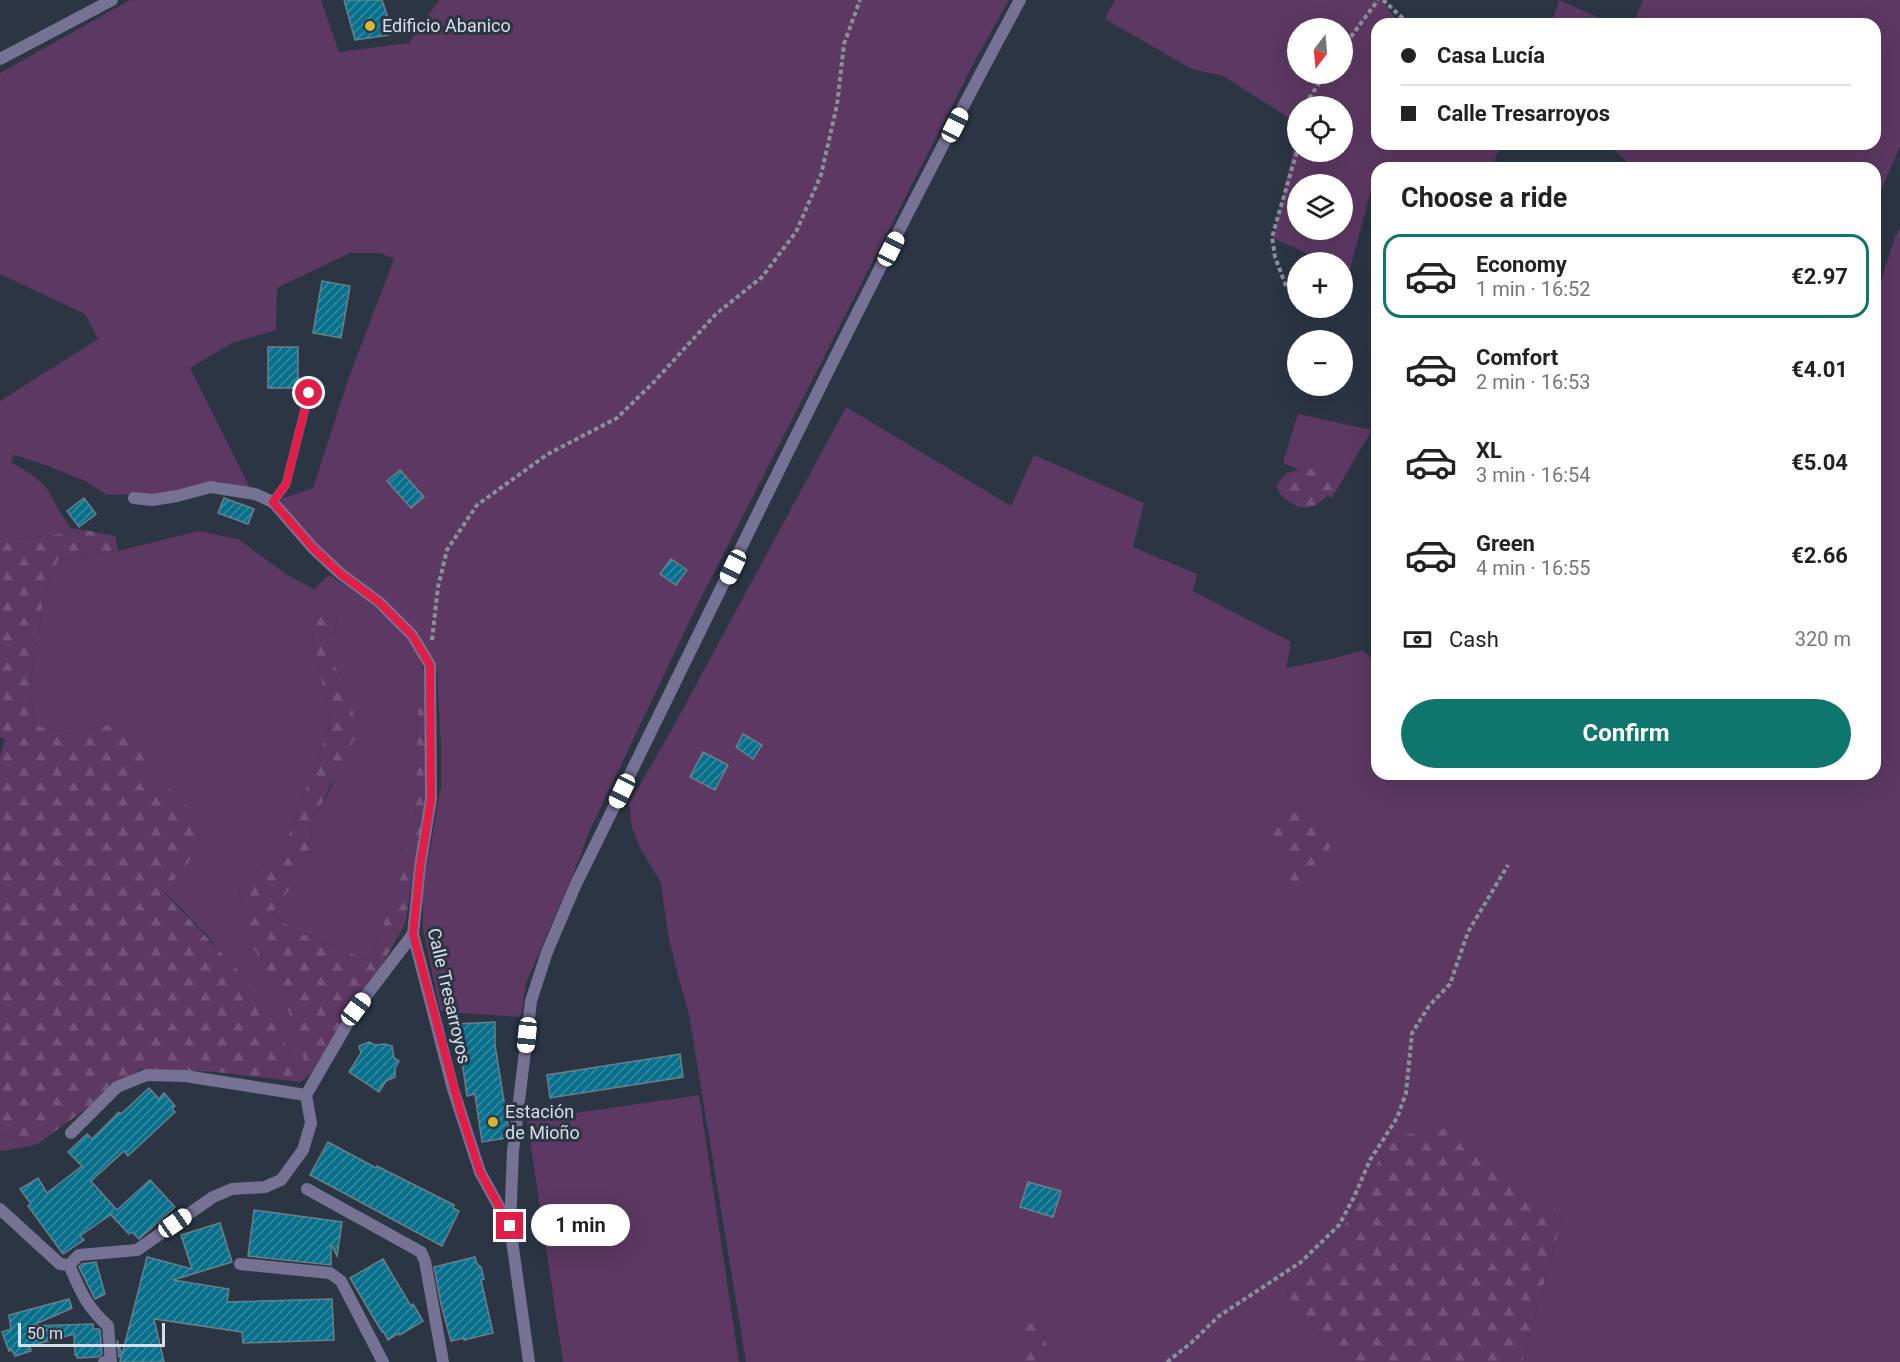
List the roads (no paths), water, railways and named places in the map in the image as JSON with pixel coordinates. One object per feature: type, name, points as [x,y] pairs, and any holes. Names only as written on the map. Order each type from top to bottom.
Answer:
[{"type":"street","points":[[0,59],[112,0]]},
{"type":"street","points":[[529,1362],[510,1226],[513,1151],[531,1001],[547,952],[576,885],[817,395],[1020,0]]},
{"type":"street","points":[[134,498],[160,499],[211,487],[255,494],[273,502]]},
{"type":"street","name":"Calle Tresarroyos","points":[[273,502],[313,548],[341,574],[379,602],[412,635],[430,665],[431,799],[420,867],[413,934],[460,1110],[480,1172],[510,1226]]},
{"type":"street","points":[[69,1265],[79,1255],[137,1250],[213,1197],[232,1189],[265,1187],[281,1180],[303,1150],[311,1123],[306,1095],[356,1009],[413,934]]},
{"type":"street","points":[[71,1133],[117,1087],[147,1075],[185,1076],[306,1095]]},
{"type":"street","points":[[308,1189],[421,1252],[425,1262],[443,1362]]},
{"type":"street","points":[[0,1209],[60,1264],[69,1265]]},
{"type":"street","points":[[240,1264],[330,1274],[341,1281],[384,1362]]},
{"type":"street","points":[[69,1265],[86,1303],[94,1314],[108,1326],[111,1362],[104,1362]]},
{"type":"lane","points":[[273,502],[286,484],[309,393]]},
{"type":"place","name":"Edificio Abanico","points":[[370,26]]},
{"type":"place","name":"Estación de Mioño","points":[[493,1122]]}]
